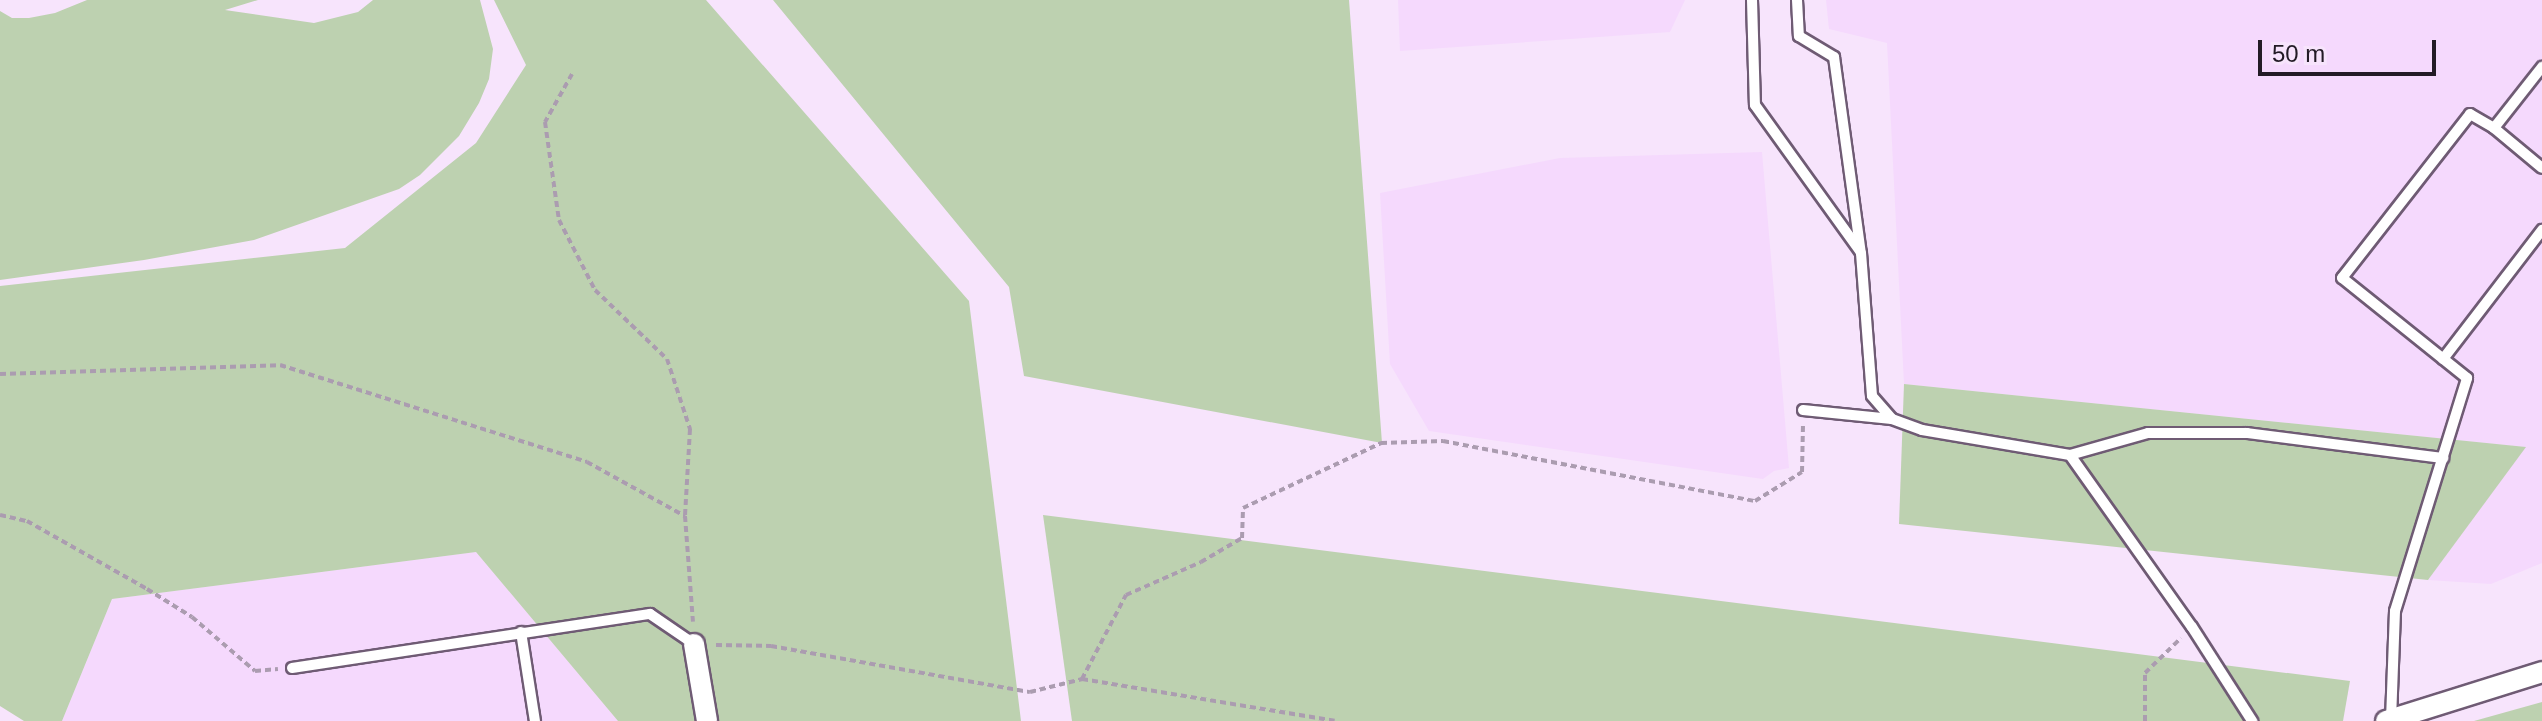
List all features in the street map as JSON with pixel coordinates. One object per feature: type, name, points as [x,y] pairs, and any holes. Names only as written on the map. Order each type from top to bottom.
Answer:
[{"type":"street","points":[[694,644],[707,721]]},
{"type":"street","points":[[2389,720],[2542,672]]},
{"type":"lane","points":[[1752,0],[1755,105],[1861,253]]},
{"type":"lane","points":[[1797,0],[1799,36],[1834,57],[1861,253],[1872,396],[1892,419]]},
{"type":"lane","points":[[2494,128],[2542,67]]},
{"type":"lane","points":[[2389,720],[2395,611],[2467,378],[2342,278],[2470,114],[2494,128],[2542,168]]},
{"type":"lane","points":[[2443,359],[2542,230]]},
{"type":"lane","points":[[1803,410],[1892,419],[1922,430],[2070,455],[2148,433],[2247,433],[2443,458]]},
{"type":"lane","points":[[2070,455],[2192,627],[2252,721]]},
{"type":"lane","points":[[292,668],[650,614],[694,644]]},
{"type":"lane","points":[[521,632],[535,721]]},
{"type":"path","points":[[572,74],[545,122],[559,220],[595,290],[667,359],[690,429],[685,516],[694,644],[771,646],[1030,692],[1082,679],[1335,721]]},
{"type":"path","points":[[0,374],[280,365],[587,462],[685,516]]},
{"type":"path","points":[[1082,679],[1126,595],[1201,562],[1242,538],[1243,508],[1381,443],[1443,441],[1755,501],[1802,472],[1803,410]]},
{"type":"path","points":[[0,515],[27,521],[147,589],[192,617],[255,671],[292,668]]},
{"type":"path","points":[[2145,721],[2145,673],[2192,627]]},
{"type":"shaded area","points":[[1398,0],[1685,0],[1670,32],[1400,51]]},
{"type":"shaded area","points":[[1826,0],[2542,0],[2542,563],[2491,584],[2428,580],[2525,447],[1904,384],[1887,43],[1829,29]]},
{"type":"shaded area","points":[[1762,152],[1789,468],[1774,471],[1763,479],[1429,431],[1390,364],[1380,193],[1560,158]]},
{"type":"shaded area","points":[[476,552],[618,721],[62,721],[112,599]]},
{"type":"green space","points":[[87,0],[258,0],[225,10],[314,23],[358,12],[373,0],[480,0],[493,49],[489,79],[459,136],[420,175],[399,189],[254,240],[144,260],[0,280],[0,11],[12,18],[29,18],[55,13]]},
{"type":"green space","points":[[494,0],[706,0],[969,301],[1021,721],[618,721],[476,552],[112,599],[62,721],[24,721],[0,706],[0,286],[345,248],[476,143],[526,65]]},
{"type":"green space","points":[[773,0],[1349,0],[1382,443],[1024,376],[1009,287]]},
{"type":"green space","points":[[1904,384],[2526,447],[2428,580],[1899,524]]},
{"type":"green space","points":[[1043,515],[2350,681],[2343,721],[1072,721]]},
{"type":"green space","points":[[2542,702],[2542,721],[2474,721]]}]
